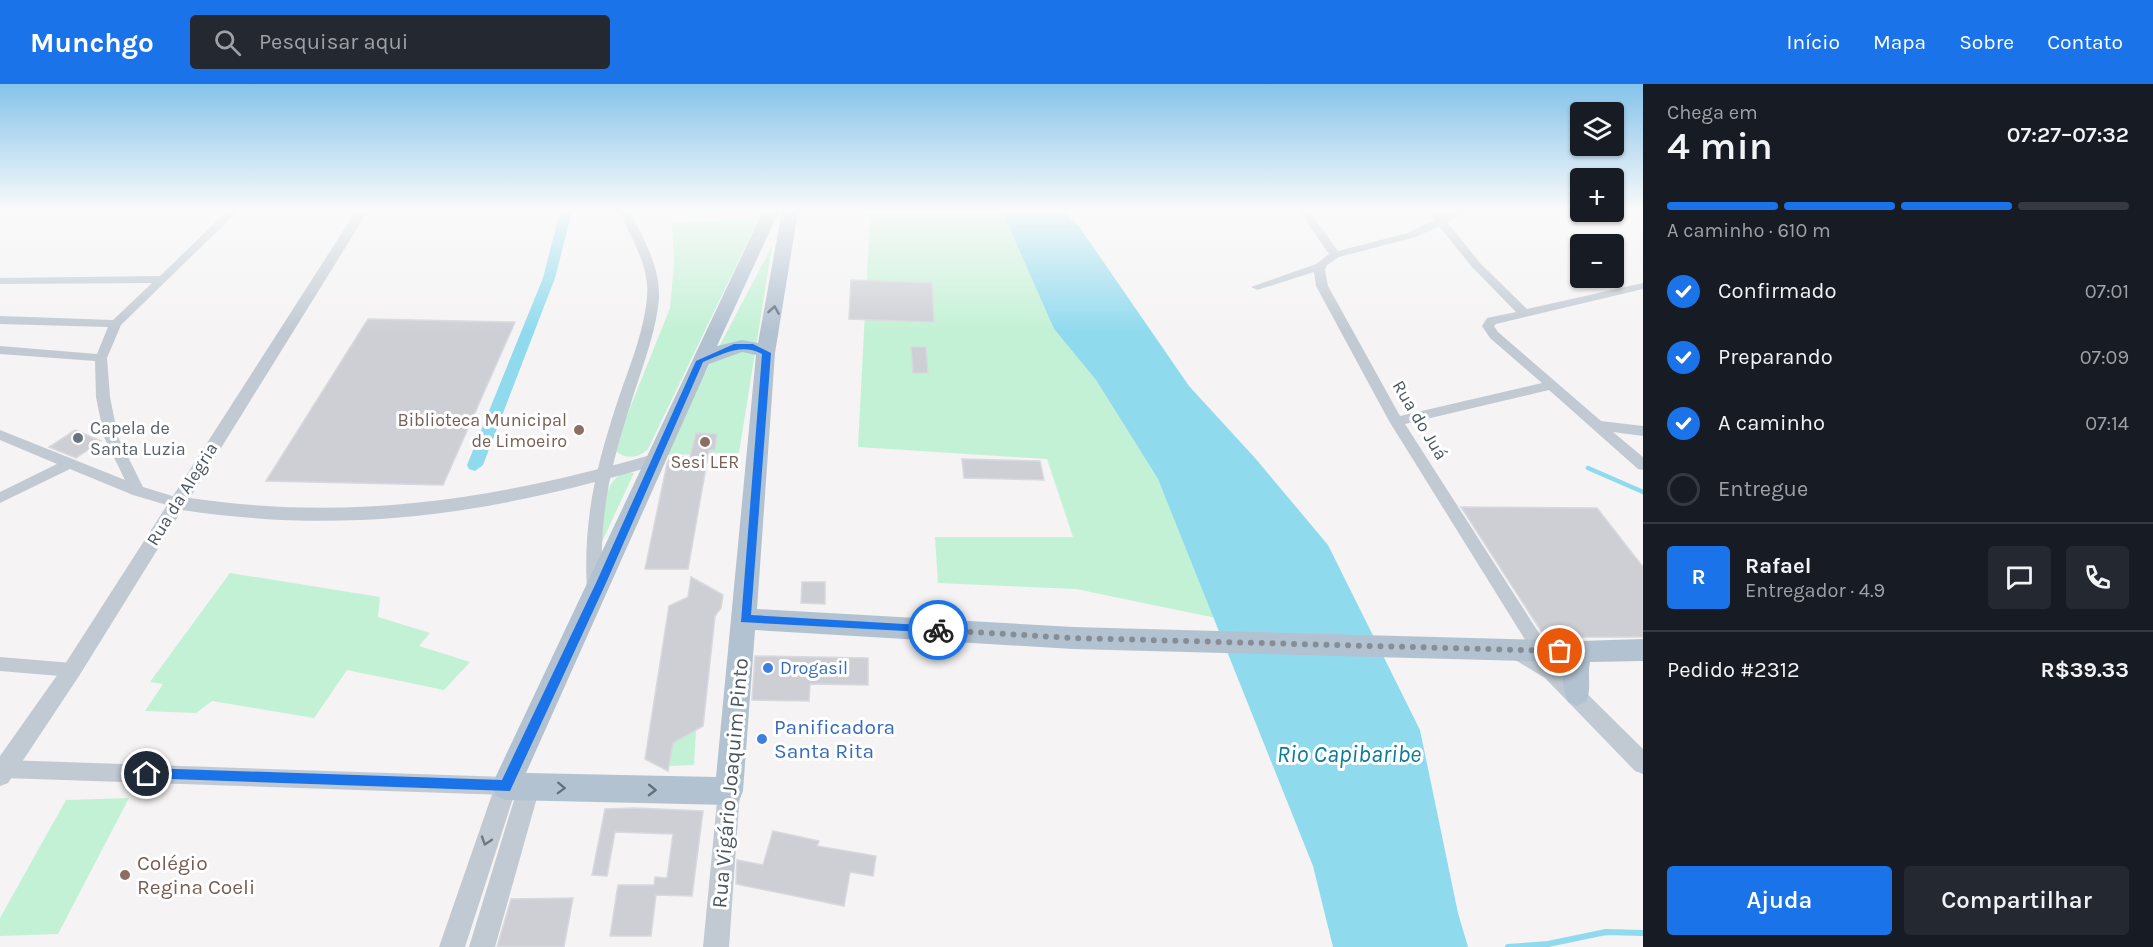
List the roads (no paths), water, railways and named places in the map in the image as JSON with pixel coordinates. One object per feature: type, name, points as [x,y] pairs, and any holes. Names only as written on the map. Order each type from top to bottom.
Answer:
[{"type":"main road","points":[[729,791],[517,787],[654,460],[752,251]]},
{"type":"main road","name":"Rua Vigário Joaquim Pinto","points":[[729,791],[766,353],[783,251]]},
{"type":"main road","points":[[700,361],[734,347],[753,346],[766,353]]},
{"type":"main road","points":[[745,619],[1073,638],[1513,648],[1580,652],[1643,650]]},
{"type":"main road","points":[[1577,694],[1575,672],[1580,652]]},
{"type":"street","points":[[138,491],[111,437],[103,397],[101,358],[116,324],[190,251]]},
{"type":"street","name":"Rua da Alegria","points":[[2,772],[72,670],[336,251]]},
{"type":"street","points":[[596,595],[591,561],[600,477],[653,297],[650,266],[643,251]]},
{"type":"street","points":[[1332,251],[1335,255]]},
{"type":"street","points":[[1257,287],[1320,266],[1335,255],[1351,251]]},
{"type":"street","points":[[1466,251],[1476,265],[1525,314]]},
{"type":"street","name":"Rua do Juá","points":[[1320,266],[1322,286],[1396,421],[1540,650]]},
{"type":"street","points":[[0,281],[161,279]]},
{"type":"street","points":[[1643,286],[1491,321],[1488,328],[1643,465]]},
{"type":"street","points":[[1626,290],[1643,300]]},
{"type":"street","points":[[0,320],[116,324]]},
{"type":"street","points":[[0,350],[101,358]]},
{"type":"street","points":[[1396,421],[1553,385]]},
{"type":"street","points":[[1599,425],[1643,431]]},
{"type":"street","points":[[0,435],[138,491],[177,503],[216,510],[295,516],[388,514],[484,501],[600,477],[654,460]]},
{"type":"street","points":[[0,498],[70,463]]},
{"type":"street","points":[[1513,648],[1552,672],[1577,694],[1643,764]]},
{"type":"street","points":[[0,664],[72,670]]},
{"type":"street","points":[[2,772],[517,787]]},
{"type":"street","points":[[452,947],[517,787]]},
{"type":"street","points":[[482,947],[517,787]]},
{"type":"street","name":"Rua Vigário Joaquim Pinto","points":[[716,947],[729,791]]},
{"type":"water","name":"Rio Capibaribe","points":[[1020,251],[1096,251],[1189,386],[1255,458],[1328,545],[1420,730],[1458,913],[1468,947],[1333,947],[1313,866],[1158,479],[1096,380],[1054,329]]},
{"type":"waterway","points":[[475,465],[549,278],[556,251]]},
{"type":"waterway","points":[[1588,468],[1643,492]]},
{"type":"waterway","points":[[1508,947],[1548,944],[1606,932],[1643,933]]},
{"type":"place","name":"Biblioteca Municipal de Limoeiro","points":[[579,430]]},
{"type":"place","name":"Capela de Santa Luzia","points":[[78,438]]},
{"type":"place","name":"Sesi LER","points":[[705,442]]},
{"type":"place","name":"Drogasil","points":[[768,668]]},
{"type":"place","name":"Panificadora Santa Rita","points":[[762,739]]},
{"type":"place","name":"Colégio Regina Coeli","points":[[125,875]]}]
